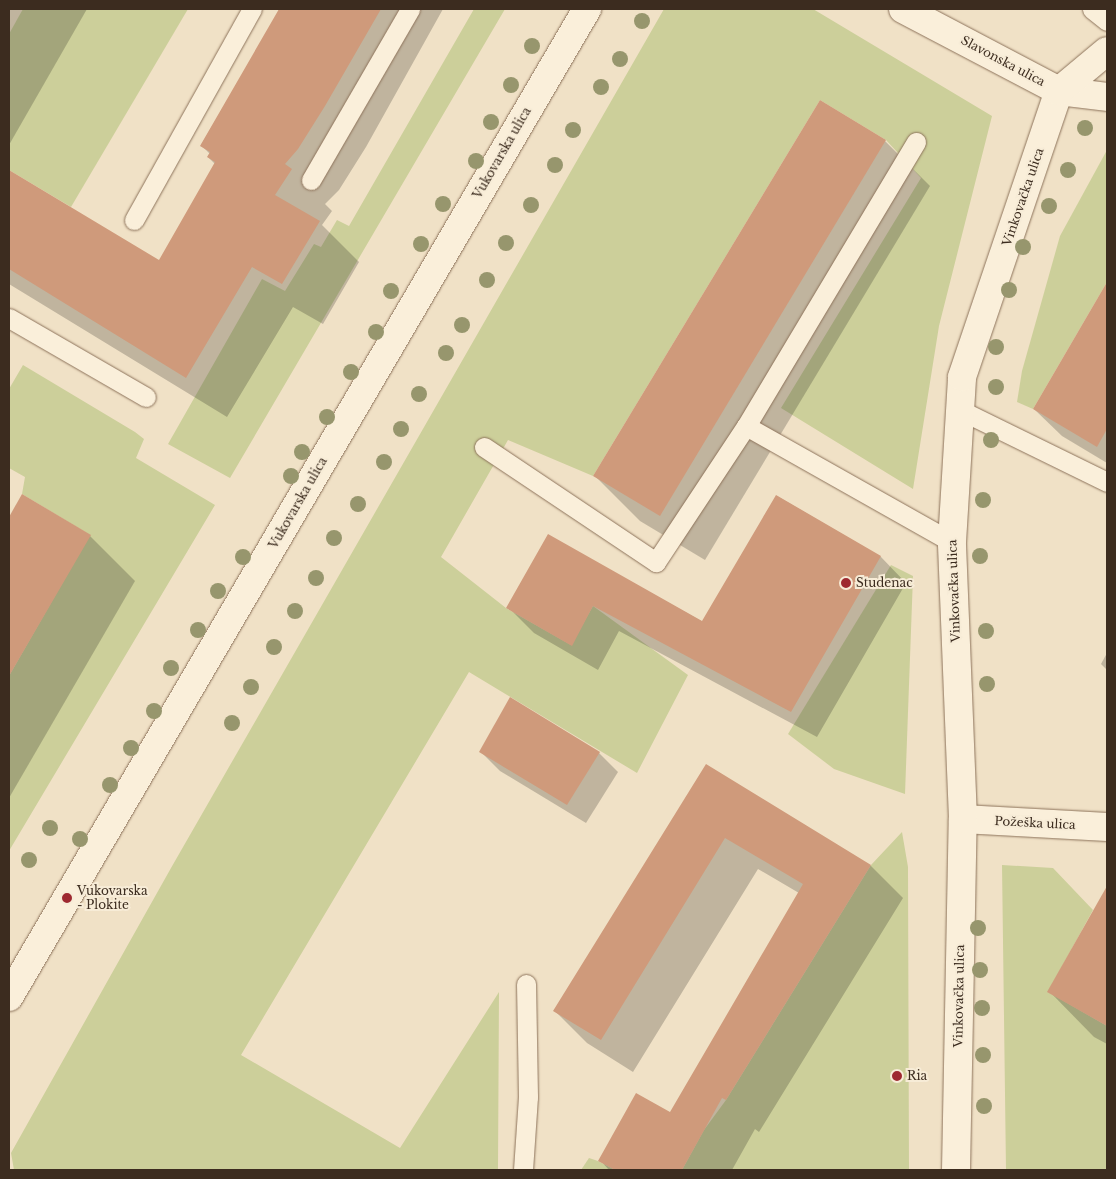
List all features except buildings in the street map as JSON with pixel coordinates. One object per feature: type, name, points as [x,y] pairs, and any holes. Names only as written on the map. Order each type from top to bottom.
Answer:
[{"type":"street","name":"Vukovarska ulica","points":[[9,997],[586,9]]},
{"type":"street","name":"Slavonska ulica","points":[[903,9],[1059,90],[1107,97]]},
{"type":"street","points":[[1059,90],[1107,51]]},
{"type":"street","name":"Vinkovačka ulica","points":[[956,1170],[963,819],[952,542],[962,377],[1059,90]]},
{"type":"street","name":"Požeška ulica","points":[[963,819],[1107,827]]},
{"type":"lane","points":[[134,220],[252,9]]},
{"type":"lane","points":[[311,180],[410,9]]},
{"type":"lane","points":[[1092,9],[1107,21]]},
{"type":"lane","points":[[484,447],[656,562],[746,426],[916,142]]},
{"type":"lane","points":[[9,318],[146,397]]},
{"type":"lane","points":[[960,410],[1107,482]]},
{"type":"lane","points":[[746,426],[952,542]]},
{"type":"lane","points":[[523,1170],[528,1097],[526,984]]},
{"type":"green space","points":[[23,9],[188,9],[71,207],[9,170],[9,34]]},
{"type":"green space","points":[[474,9],[505,9],[230,478],[168,444],[262,279],[285,291],[314,244],[321,247],[337,220],[349,226]]},
{"type":"green space","points":[[664,9],[813,9],[992,116],[939,326],[913,489],[781,408],[921,178],[886,140],[820,100],[593,476],[508,440],[441,557],[506,608],[571,645],[593,606],[688,675],[637,773],[469,672],[241,1055],[400,1148],[499,992],[498,1170],[14,1170],[11,1153],[171,868]]},
{"type":"green space","points":[[1107,150],[1107,282],[1033,409],[1017,402],[1022,371],[1060,236]]},
{"type":"green space","points":[[23,365],[135,432],[144,439],[136,458],[215,505],[9,851],[9,676],[90,535],[22,494],[25,477],[9,468],[9,389]]},
{"type":"green space","points":[[891,565],[913,576],[905,794],[834,769],[788,734]]},
{"type":"green space","points":[[902,832],[908,867],[909,1170],[682,1170],[704,1130],[726,1100],[871,865]]},
{"type":"green space","points":[[1002,865],[1053,868],[1093,910],[1048,992],[1107,1026],[1107,1170],[1006,1170]]},
{"type":"green space","points":[[589,1158],[598,1161],[615,1170],[581,1170]]},
{"type":"place","name":"Studenac","points":[[846,583]]},
{"type":"place","name":"Vukovarska - Plokite","points":[[67,898]]},
{"type":"place","name":"Ria","points":[[897,1076]]}]
